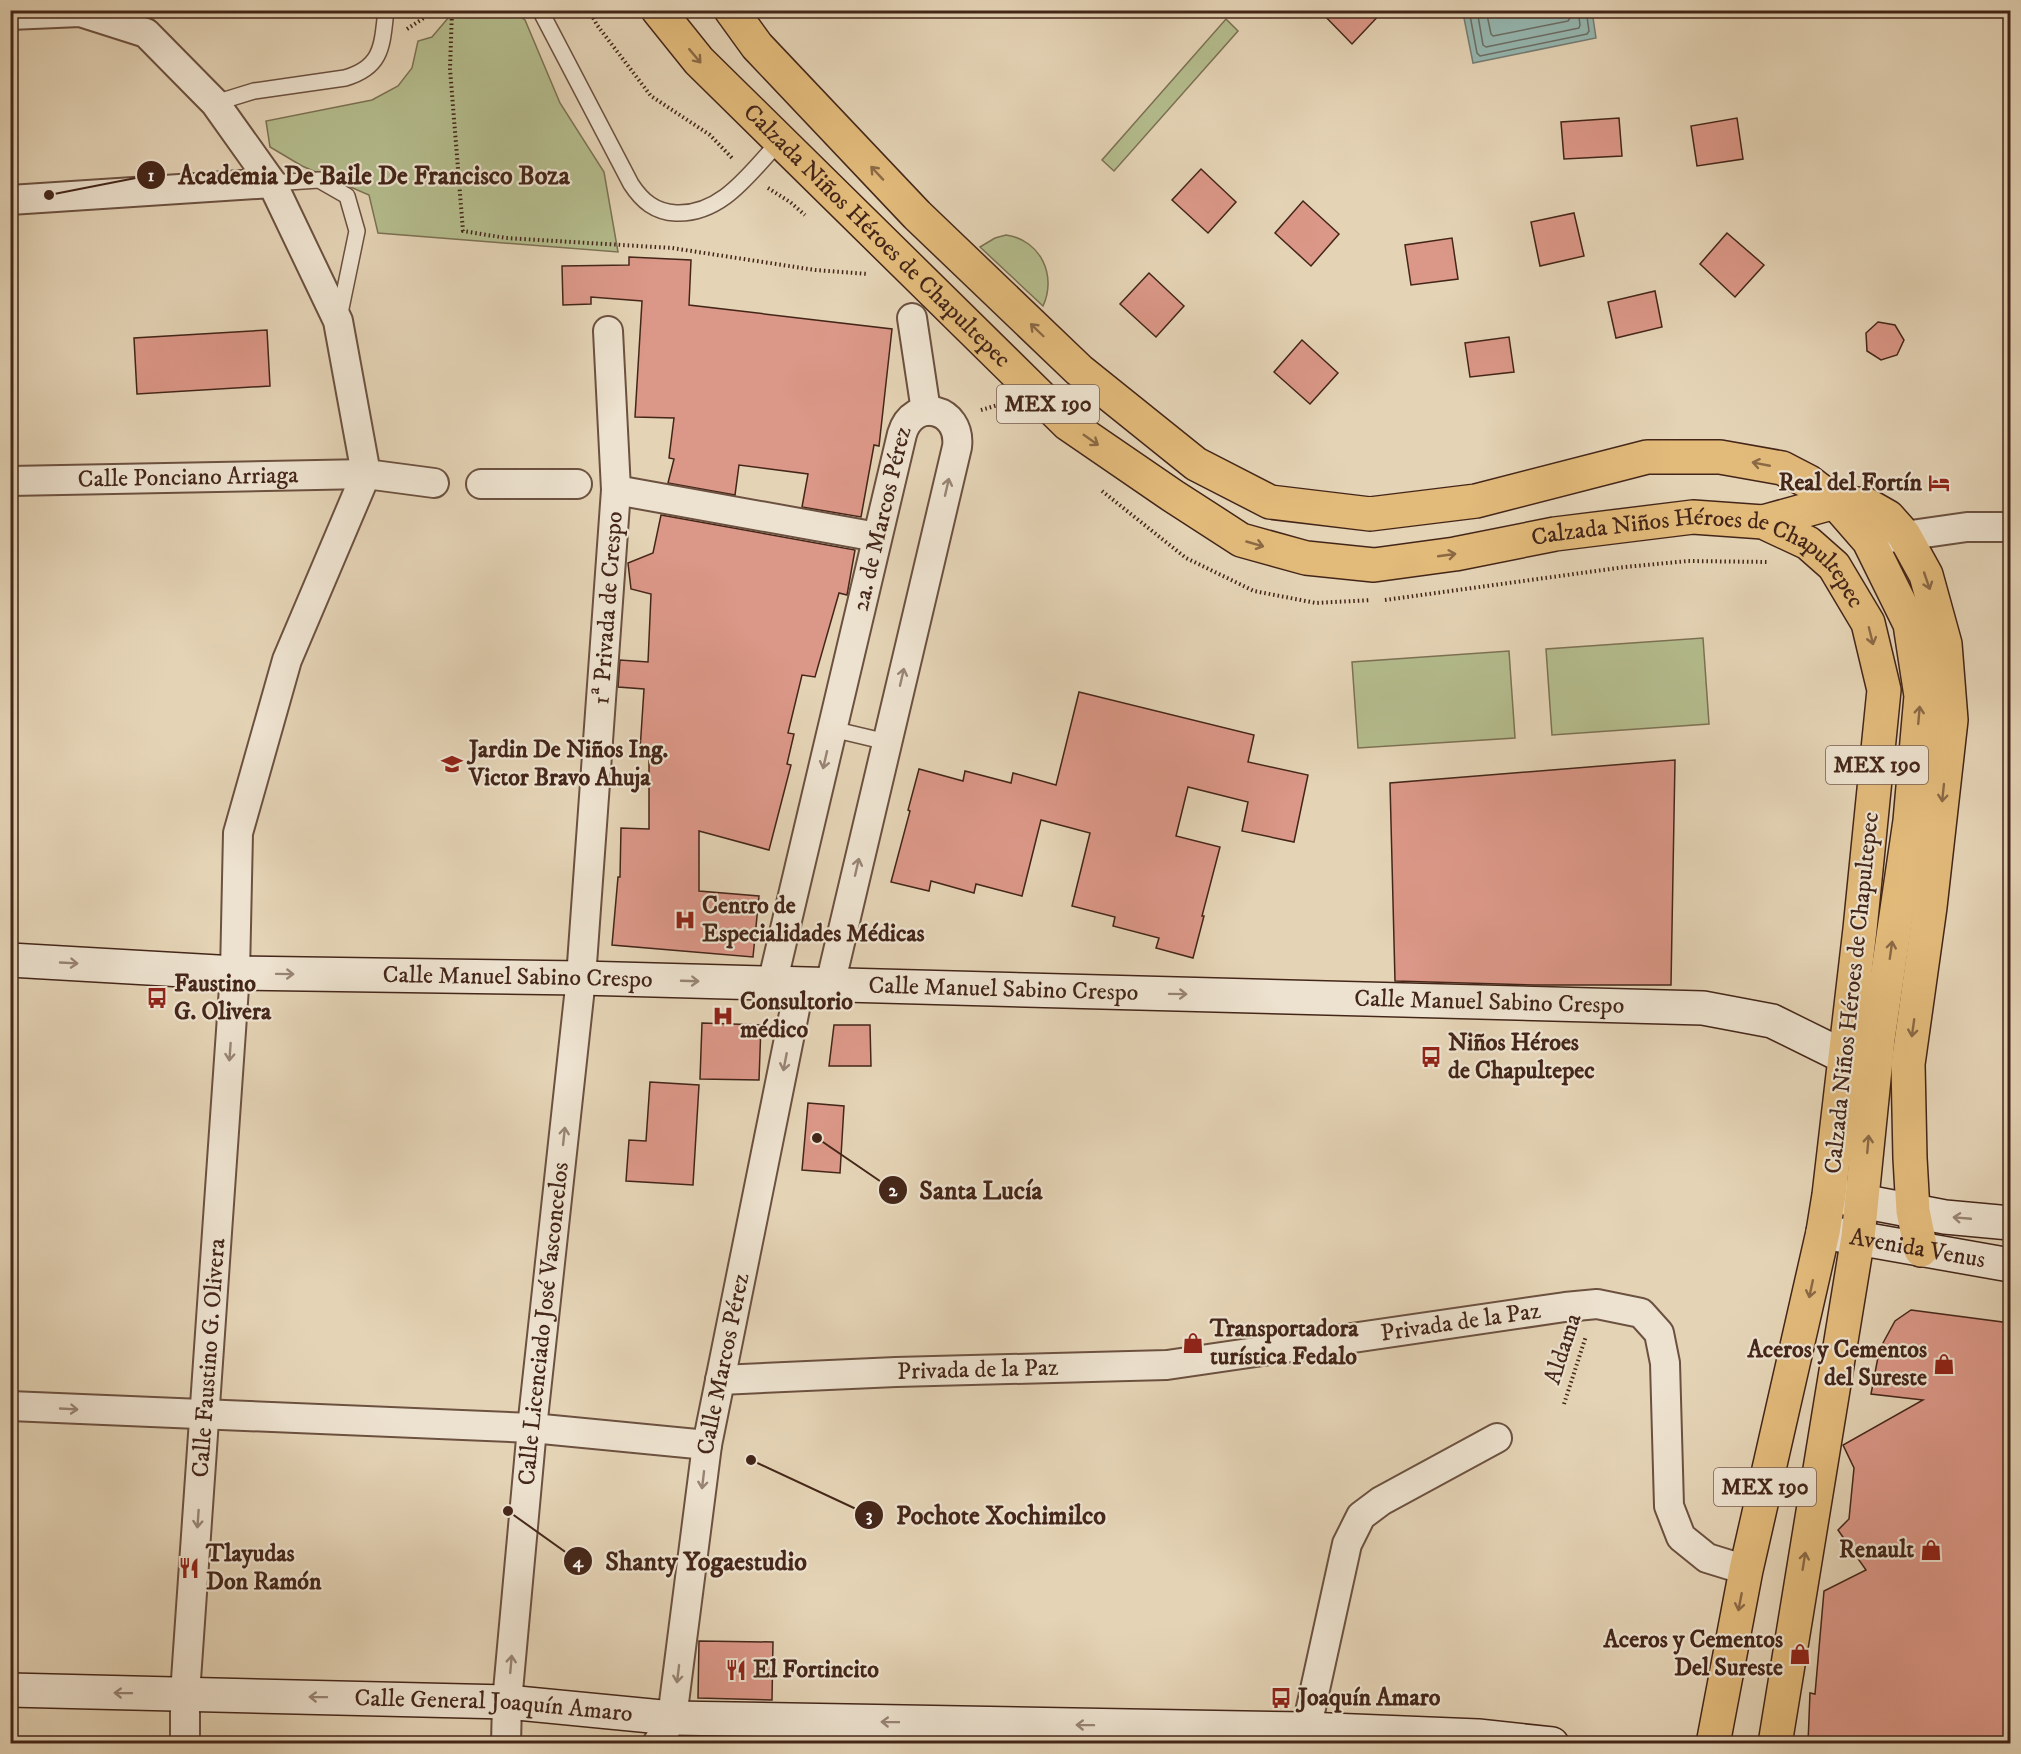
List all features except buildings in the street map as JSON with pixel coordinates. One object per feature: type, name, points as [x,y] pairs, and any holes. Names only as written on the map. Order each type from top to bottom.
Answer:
[{"type":"main road","name":"Calzada Niños Héroes de Chapultepec","points":[[658,10],[699,61],[1068,423],[1241,540],[1306,558],[1374,564],[1455,554],[1555,534],[1693,517],[1763,522],[1808,543],[1834,566],[1868,623],[1884,690],[1860,929],[1823,1232],[1746,1570],[1713,1743]]},
{"type":"main road","name":"Calzada Niños Héroes de Chapultepec","points":[[731,10],[757,46],[917,215],[1079,370],[1196,464],[1270,502],[1370,514],[1476,501],[1647,457],[1720,457],[1782,468],[1809,482],[1835,502],[1869,542],[1910,624],[1921,696],[1910,821],[1874,1077],[1863,1202],[1774,1743]]},
{"type":"main road","points":[[1763,522],[1835,502],[1867,506],[1888,517],[1904,535],[1926,575],[1945,644],[1951,720],[1930,907],[1908,1064],[1913,1211],[1921,1250]]},
{"type":"street","points":[[10,15],[80,12],[146,33],[215,103],[272,183],[338,321],[366,474]]},
{"type":"street","points":[[10,200],[272,183]]},
{"type":"street","points":[[912,318],[926,411]]},
{"type":"street","name":"1ª Privada de Crespo","points":[[581,978],[616,490],[608,331]]},
{"type":"street","name":"2a. de Marcos Pérez","points":[[926,411],[939,412],[950,419],[957,434],[957,447],[887,742],[801,985],[832,729],[877,537],[904,427],[911,417],[926,411]]},
{"type":"street","name":"Calle Ponciano Arriaga","points":[[10,481],[366,474],[434,483]]},
{"type":"street","name":"Calle Faustino G. Olivera","points":[[185,1743],[185,1694],[235,973],[238,833],[286,660],[366,474]]},
{"type":"street","points":[[472,484],[577,484]]},
{"type":"street","points":[[616,490],[877,537]]},
{"type":"street","points":[[1869,542],[1967,526],[2010,527]]},
{"type":"street","name":"Calle Manuel Sabino Crespo","points":[[10,960],[235,973],[581,978],[1704,1008],[1772,1021],[1845,1057],[1874,1077]]},
{"type":"street","name":"Calle Licenciado José Vasconcelos","points":[[506,1743],[507,1702],[532,1428],[581,978]]},
{"type":"street","name":"Calle Marcos Pérez","points":[[665,1731],[707,1445],[801,985]]},
{"type":"street","name":"Avenida Venus","points":[[1829,1195],[1945,1217],[2010,1223]]},
{"type":"street","name":"Avenida Venus","points":[[1823,1232],[2010,1265]]},
{"type":"street","name":"Privada de la Paz","points":[[720,1380],[896,1372],[1167,1365],[1565,1307],[1597,1304],[1641,1312],[1659,1333],[1665,1363],[1669,1506],[1681,1537],[1707,1558],[1746,1570]]},
{"type":"street","points":[[10,1406],[532,1428],[707,1445]]},
{"type":"street","points":[[1314,1734],[1347,1544],[1361,1516],[1381,1501],[1497,1438]]},
{"type":"street","name":"Calle General Joaquín Amaro","points":[[10,1690],[507,1702],[665,1731],[1478,1736],[1552,1743]]},
{"type":"lane","points":[[215,103],[254,91],[345,78],[358,74],[372,64],[378,56],[386,10]]},
{"type":"lane","points":[[540,10],[632,184],[656,209],[672,213],[686,213],[704,210],[726,198],[780,141]]},
{"type":"lane","points":[[272,183],[319,180],[347,196],[357,231],[338,321]]},
{"type":"lane","points":[[832,729],[887,742]]},
{"type":"path","points":[[452,10],[450,69],[463,231],[506,238],[672,248],[815,270],[872,275]]},
{"type":"path","points":[[589,10],[597,25],[651,96],[710,135],[748,175],[790,202],[812,221]]},
{"type":"path","name":"Aldama","points":[[1564,1404],[1597,1304]]},
{"type":"green space","points":[[454,11],[513,11],[525,20],[560,103],[604,172],[618,252],[378,233],[369,195],[302,166],[270,147],[266,121],[372,100],[398,86],[412,68],[418,41],[432,37]]},
{"type":"green space","points":[[1226,19],[1238,31],[1114,171],[1102,160]]},
{"type":"green space","points":[[1006,235],[1029,244],[1043,261],[1048,283],[1043,306],[980,247],[995,238]]},
{"type":"green space","points":[[1703,638],[1709,724],[1552,735],[1546,649]]},
{"type":"green space","points":[[1509,651],[1515,738],[1358,748],[1352,662]]},
{"type":"water","points":[[1474,11],[1592,11],[1596,38],[1473,63],[1463,13]]},
{"type":"place","name":"Academia De Baile De Francisco Boza","points":[[49,195]]},
{"type":"place","name":"Real del Fortín","points":[[1939,483]]},
{"type":"place","name":"Jardin De Niños Ing. Victor Bravo Ahuja","points":[[452,764]]},
{"type":"place","name":"Centro de Especialidades Médicas","points":[[685,920]]},
{"type":"place","name":"Faustino G. Olivera","points":[[157,998]]},
{"type":"place","name":"Consultorio médico","points":[[723,1016]]},
{"type":"place","name":"Niños Héroes de Chapultepec","points":[[1431,1057]]},
{"type":"place","name":"Santa Lucía","points":[[817,1138]]},
{"type":"place","name":"Transportadora turística Fedalo","points":[[1193,1343]]},
{"type":"place","name":"Aceros y Cementos del Sureste","points":[[1944,1364]]},
{"type":"place","name":"Pochote Xochimilco","points":[[751,1460]]},
{"type":"place","name":"Shanty Yogaestudio","points":[[508,1511]]},
{"type":"place","name":"Renault","points":[[1931,1550]]},
{"type":"place","name":"Tlayudas Don Ramón","points":[[189,1568]]},
{"type":"place","name":"Aceros y Cementos Del Sureste","points":[[1800,1654]]},
{"type":"place","name":"El Fortincito","points":[[736,1670]]},
{"type":"place","name":"Joaquín Amaro","points":[[1281,1698]]}]
